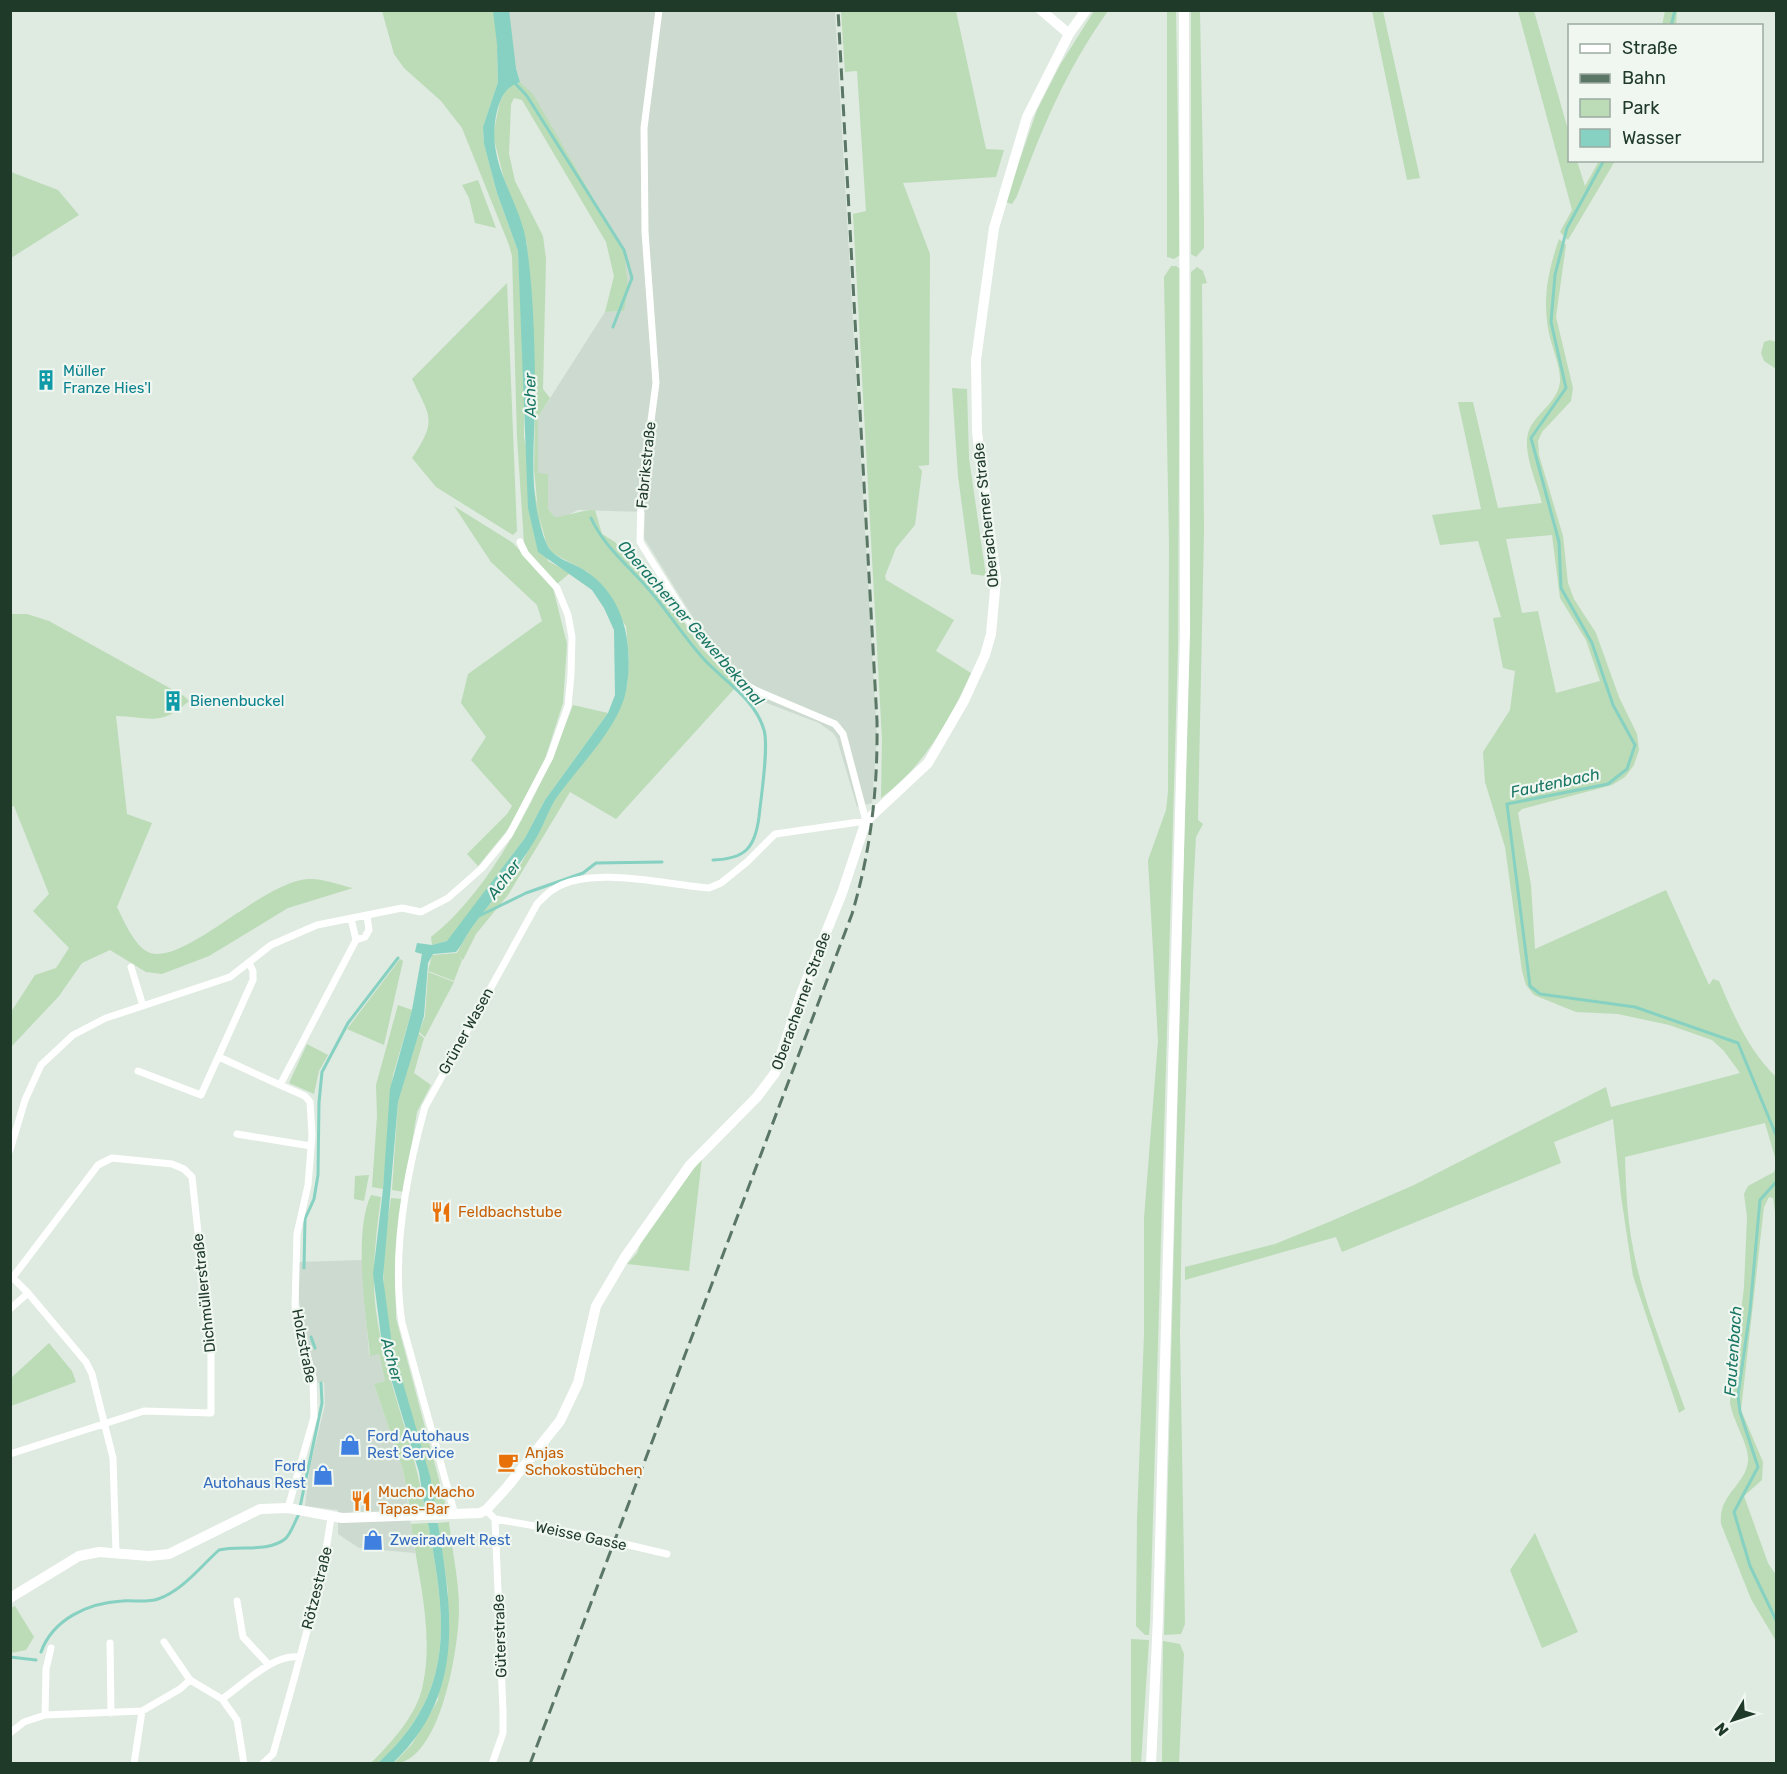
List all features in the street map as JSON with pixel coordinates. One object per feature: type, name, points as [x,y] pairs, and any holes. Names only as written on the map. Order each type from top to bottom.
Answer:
[{"type":"street","name":"Fabrikstraße","points":[[658,10],[644,128],[645,231],[656,383],[641,496],[640,542],[695,630],[717,659],[740,681],[755,690],[835,724],[843,734],[866,821]]},
{"type":"street","points":[[1041,10],[1069,34]]},
{"type":"street","name":"Oberacherner Straße","points":[[486,1510],[560,1421],[578,1383],[596,1306],[624,1257],[690,1165],[721,1130],[757,1097],[775,1073],[801,994],[842,893],[866,821],[913,778],[938,748],[976,677],[991,634],[996,579],[977,432],[976,360],[994,228],[1027,117],[1069,34],[1086,10]]},
{"type":"street","points":[[1149,1764],[1158,1606],[1185,633],[1184,10]]},
{"type":"street","points":[[10,1150],[25,1100],[41,1065],[73,1035],[106,1018],[207,987],[230,977],[270,945],[297,932],[317,925],[402,908],[422,912],[448,898],[482,868],[510,835],[550,757],[568,706],[572,637],[568,615],[557,588],[525,553],[520,542]]},
{"type":"street","name":"Grüner Wasen","points":[[454,1515],[402,1323],[398,1297],[400,1229],[416,1138],[425,1107],[537,904],[555,888],[579,879],[619,879],[709,888],[721,883],[747,862],[775,834],[866,821]]},
{"type":"street","points":[[356,940],[365,937],[369,930],[367,916]]},
{"type":"street","points":[[219,1057],[280,1085],[356,940],[351,918]]},
{"type":"street","points":[[138,1071],[201,1095],[253,980],[253,971],[249,963]]},
{"type":"street","points":[[131,967],[143,1006]]},
{"type":"street","name":"Holzstraße","points":[[280,1085],[305,1096],[310,1102],[311,1146],[308,1185],[297,1234],[296,1306],[313,1378],[314,1417],[297,1510]]},
{"type":"street","points":[[237,1134],[311,1146]]},
{"type":"street","name":"Dichmüllerstraße","points":[[12,1276],[98,1165],[112,1158],[171,1164],[184,1168],[192,1177],[211,1353],[211,1413],[144,1412],[106,1423]]},
{"type":"street","points":[[12,1276],[86,1362],[98,1390],[113,1458],[116,1553]]},
{"type":"street","points":[[10,1309],[28,1293]]},
{"type":"street","points":[[10,1454],[106,1423]]},
{"type":"street","points":[[10,1598],[68,1561],[93,1553],[149,1556],[170,1554],[248,1513],[271,1508],[297,1510],[332,1518],[441,1516],[486,1510],[495,1520]]},
{"type":"street","name":"Rötzestraße","points":[[262,1764],[273,1754],[322,1575],[332,1518]]},
{"type":"street","name":"Weisse Gasse","points":[[495,1520],[586,1535],[667,1554]]},
{"type":"street","name":"Güterstraße","points":[[492,1764],[503,1733],[495,1520]]},
{"type":"street","points":[[237,1601],[238,1620],[243,1637],[269,1665]]},
{"type":"street","points":[[164,1642],[190,1680],[222,1699],[237,1720],[244,1764]]},
{"type":"street","points":[[110,1643],[111,1713]]},
{"type":"street","points":[[45,1715],[46,1669],[51,1648]]},
{"type":"street","points":[[222,1699],[269,1665],[292,1656],[299,1657]]},
{"type":"street","points":[[10,1732],[24,1722],[45,1715],[142,1711],[180,1689],[190,1680]]},
{"type":"street","points":[[134,1764],[142,1711]]},
{"type":"shaded area","points":[[507,11],[835,11],[877,738],[872,803],[857,807],[837,739],[833,733],[819,723],[759,700],[736,687],[644,538],[645,512],[578,510],[566,516],[555,517],[548,509],[548,474],[538,474],[538,417],[605,312],[624,311],[624,250],[533,95],[520,82],[510,48]]},
{"type":"shaded area","points":[[362,1260],[369,1355],[379,1354],[385,1381],[374,1384],[403,1470],[415,1553],[359,1548],[338,1534],[338,1510],[305,1506],[310,1466],[325,1405],[324,1382],[318,1383],[304,1330],[299,1300],[299,1262]]},
{"type":"green space","points":[[1176,10],[1180,255],[1174,259],[1167,257],[1167,11]]},
{"type":"green space","points":[[382,11],[507,11],[510,48],[497,49],[498,82],[483,127],[484,144],[497,193],[518,251],[524,362],[524,437],[548,561],[570,573],[557,584],[530,554],[524,543],[517,437],[512,256],[509,245],[462,128],[441,101],[404,68],[394,54]]},
{"type":"green space","points":[[841,11],[956,11],[986,149],[1004,150],[996,177],[903,183],[930,254],[929,465],[918,466],[922,471],[915,525],[896,548],[885,576],[886,580],[954,620],[936,651],[971,673],[954,709],[934,742],[910,772],[881,798],[882,739],[853,214],[866,211],[857,71],[845,72]]},
{"type":"green space","points":[[1094,11],[1108,11],[1080,55],[1056,100],[1017,196],[1012,204],[1005,202],[1037,110],[1060,65]]},
{"type":"green space","points":[[1191,11],[1200,11],[1204,248],[1196,257],[1191,254]]},
{"type":"green space","points":[[1372,11],[1383,11],[1420,178],[1407,180]]},
{"type":"green space","points":[[1518,11],[1534,11],[1568,130],[1568,162],[1577,162],[1585,186],[1598,162],[1614,162],[1568,240],[1560,232],[1572,210]]},
{"type":"green space","points":[[1665,11],[1677,11],[1676,24],[1662,24]]},
{"type":"green space","points":[[520,82],[533,94],[624,251],[628,288],[624,311],[605,312],[614,276],[606,242],[522,100],[514,98],[511,104],[509,154],[515,181],[543,236],[546,259],[543,389],[550,398],[538,417],[538,473],[548,474],[548,509],[555,517],[595,510],[602,534],[615,542],[642,574],[662,588],[700,647],[728,674],[736,687],[616,819],[570,792],[508,895],[476,934],[463,960],[458,955],[462,960],[454,981],[428,971],[432,955],[457,953],[470,929],[521,864],[553,803],[627,687],[629,659],[626,626],[588,572],[552,553],[547,546],[538,511],[534,469],[535,401],[527,244],[504,179],[493,135],[500,101],[508,86]]},
{"type":"green space","points":[[11,172],[58,190],[79,215],[11,258]]},
{"type":"green space","points":[[478,180],[496,228],[475,223],[469,198],[462,185]]},
{"type":"green space","points":[[1559,239],[1566,245],[1556,317],[1573,388],[1571,401],[1542,432],[1538,441],[1539,455],[1563,536],[1568,583],[1574,599],[1596,633],[1619,697],[1637,734],[1639,750],[1634,765],[1625,777],[1612,785],[1522,809],[1518,813],[1531,885],[1535,949],[1666,890],[1709,985],[1713,979],[1719,981],[1750,1044],[1776,1077],[1776,1161],[1765,1123],[1625,1157],[1628,1214],[1637,1269],[1685,1409],[1679,1413],[1633,1276],[1613,1119],[1554,1142],[1561,1163],[1342,1252],[1336,1237],[1185,1280],[1185,1267],[1275,1244],[1329,1222],[1414,1185],[1606,1087],[1611,1107],[1740,1073],[1724,1051],[1712,1040],[1669,1025],[1618,1014],[1576,1012],[1534,995],[1526,985],[1522,971],[1505,847],[1485,782],[1483,752],[1510,710],[1515,671],[1503,668],[1493,618],[1501,617],[1478,541],[1440,545],[1432,515],[1481,509],[1458,402],[1473,402],[1498,508],[1542,503],[1530,465],[1527,436],[1534,422],[1556,395],[1560,382],[1546,309],[1547,286]],"holes":[[[1552,535],[1560,598],[1586,640],[1600,681],[1556,693],[1538,611],[1522,613],[1506,539]]]},
{"type":"green space","points":[[1171,266],[1180,269],[1178,647],[1150,1622],[1149,1635],[1145,1635],[1136,1626],[1137,1519],[1144,1334],[1144,1218],[1158,1041],[1148,860],[1166,810],[1168,792],[1169,544],[1164,277]]},
{"type":"green space","points":[[1197,267],[1203,271],[1207,283],[1202,284],[1204,530],[1198,820],[1203,824],[1196,837],[1182,1205],[1180,1334],[1185,1624],[1181,1634],[1164,1635],[1189,651],[1191,272]]},
{"type":"green space","points":[[507,283],[517,531],[513,535],[436,487],[412,458],[425,435],[428,419],[424,402],[412,379]]},
{"type":"green space","points":[[1770,340],[1776,342],[1776,369],[1764,361],[1761,353],[1764,342]]},
{"type":"green space","points":[[952,388],[967,389],[969,458],[986,576],[971,574],[958,476]]},
{"type":"green space","points":[[454,506],[513,543],[553,588],[567,644],[563,703],[545,759],[509,828],[478,866],[467,854],[507,814],[512,806],[471,760],[486,737],[461,703],[468,674],[542,621],[537,605],[491,562]]},
{"type":"green space","points":[[11,614],[27,614],[49,621],[184,696],[189,701],[170,714],[155,719],[116,716],[127,814],[152,823],[117,907],[130,932],[143,949],[163,954],[181,948],[268,894],[289,884],[313,879],[353,888],[288,908],[209,956],[162,974],[146,972],[110,950],[82,963],[59,996],[11,1047],[11,1012],[35,975],[56,968],[69,948],[33,911],[49,894],[14,806],[11,807]]},
{"type":"green space","points":[[573,705],[608,713],[545,800],[525,838],[455,933],[447,941],[432,945],[431,937],[455,916],[477,890],[516,830],[548,766]]},
{"type":"green space","points":[[400,959],[403,961],[384,1045],[347,1029]]},
{"type":"green space","points":[[428,972],[454,982],[425,1037],[419,1032],[425,1016]]},
{"type":"green space","points":[[398,1005],[412,1010],[393,1075],[383,1189],[372,1187],[377,1116],[376,1085]]},
{"type":"green space","points":[[418,1033],[424,1038],[414,1073],[431,1085],[417,1112],[404,1192],[392,1190],[398,1102]]},
{"type":"green space","points":[[307,1044],[328,1055],[319,1071],[314,1094],[289,1083]]},
{"type":"green space","points":[[702,1158],[689,1271],[627,1264],[637,1253],[643,1237]]},
{"type":"green space","points":[[1776,1166],[1776,1219],[1773,1198],[1769,1197],[1764,1207],[1741,1410],[1763,1462],[1762,1480],[1744,1496],[1768,1563],[1776,1575],[1776,1641],[1751,1599],[1721,1524],[1721,1514],[1728,1497],[1743,1477],[1748,1461],[1746,1448],[1730,1402],[1744,1287],[1747,1217],[1744,1194],[1748,1186],[1774,1172]]},
{"type":"green space","points":[[369,1175],[364,1201],[354,1199],[355,1176]]},
{"type":"green space","points":[[371,1195],[381,1197],[374,1268],[380,1336],[414,1460],[425,1510],[410,1510],[403,1470],[374,1384],[385,1381],[379,1354],[370,1356],[362,1274],[363,1230]]},
{"type":"green space","points":[[391,1198],[403,1199],[395,1263],[396,1318],[447,1510],[436,1510],[389,1333],[385,1307],[384,1266]]},
{"type":"green space","points":[[49,1343],[72,1371],[76,1382],[11,1406],[11,1378]]},
{"type":"green space","points":[[449,1522],[459,1598],[458,1626],[451,1674],[435,1724],[424,1745],[410,1759],[393,1764],[412,1744],[438,1700],[448,1591],[438,1523]]},
{"type":"green space","points":[[428,1523],[439,1591],[441,1622],[439,1652],[433,1681],[422,1709],[404,1736],[378,1763],[370,1764],[410,1717],[423,1684],[427,1644],[426,1624],[411,1524]]},
{"type":"green space","points":[[1535,1533],[1578,1632],[1542,1648],[1510,1570]]},
{"type":"green space","points":[[15,1606],[34,1637],[26,1650],[11,1653],[11,1608]]},
{"type":"green space","points":[[1131,1639],[1149,1640],[1141,1763],[1131,1763]]},
{"type":"green space","points":[[1163,1641],[1180,1644],[1184,1654],[1179,1763],[1162,1763]]},
{"type":"water","points":[[497,48],[510,48],[520,82],[508,89],[502,97],[494,130],[499,165],[518,213],[527,247],[533,306],[535,404],[533,457],[537,511],[550,550],[587,572],[610,594],[627,637],[629,669],[627,685],[617,715],[598,745],[555,800],[538,835],[520,863],[456,952],[433,954],[428,963],[424,1016],[398,1102],[383,1278],[392,1345],[430,1476],[436,1510],[425,1510],[419,1472],[383,1352],[373,1274],[383,1189],[390,1089],[412,1010],[422,954],[415,952],[417,943],[432,945],[447,941],[525,838],[545,800],[608,713],[615,695],[614,630],[604,608],[592,590],[538,552],[528,508],[518,251],[497,193],[484,144],[483,127],[498,82]]},
{"type":"water","points":[[428,1523],[438,1523],[447,1589],[448,1650],[443,1680],[433,1709],[416,1736],[393,1763],[378,1763],[404,1736],[422,1709],[433,1681],[439,1652],[441,1622],[439,1591]]},
{"type":"waterway","name":"Acher","points":[[501,10],[508,69]]},
{"type":"waterway","name":"Fautenbach","points":[[1672,24],[1675,10]]},
{"type":"waterway","name":"Oberacherner Gewerbekanal","points":[[513,81],[527,96],[624,250],[632,278],[613,327]]},
{"type":"waterway","name":"Fautenbach","points":[[1603,162],[1567,228],[1555,275],[1551,322],[1566,388],[1531,438],[1559,542],[1561,588],[1592,643],[1613,705],[1635,745],[1627,769],[1608,784],[1507,804],[1530,986],[1540,994],[1635,1007],[1738,1043],[1776,1135]]},
{"type":"waterway","name":"Oberacherner Gewerbekanal","points":[[591,518],[610,548],[651,592],[695,649],[746,699],[760,719],[764,730],[766,748],[764,772],[755,837],[741,854],[713,860]]},
{"type":"waterway","name":"Oberacherner Gewerbekanal","points":[[481,915],[526,893],[583,873],[596,863],[662,862]]},
{"type":"waterway","points":[[304,1268],[305,1219],[314,1199],[318,1175],[319,1102],[322,1072],[348,1023],[398,958]]},
{"type":"waterway","name":"Fautenbach","points":[[1776,1182],[1760,1200],[1750,1310],[1738,1396],[1740,1412],[1758,1467],[1734,1512],[1750,1566],[1776,1620]]},
{"type":"waterway","points":[[311,1337],[315,1348]]},
{"type":"waterway","points":[[300,1507],[322,1403],[321,1383]]},
{"type":"waterway","points":[[41,1652],[54,1630],[73,1615],[109,1602],[149,1601],[167,1595],[183,1584],[219,1550],[270,1546],[285,1539],[299,1514]]},
{"type":"waterway","points":[[10,1657],[36,1660]]},
{"type":"railway","points":[[530,1764],[852,914],[869,842],[875,795],[877,721],[838,10]]},
{"type":"place","name":"Müller Franze Hies'l","points":[[46,380]]},
{"type":"place","name":"Bienenbuckel","points":[[173,701]]},
{"type":"place","name":"Feldbachstube","points":[[441,1212]]},
{"type":"place","name":"Ford Autohaus Rest Service","points":[[350,1445]]},
{"type":"place","name":"Anjas Schokostübchen","points":[[508,1462]]},
{"type":"place","name":"Ford Autohaus Rest","points":[[323,1475]]},
{"type":"place","name":"Mucho Macho Tapas-Bar","points":[[361,1501]]},
{"type":"place","name":"Zweiradwelt Rest","points":[[373,1540]]}]
